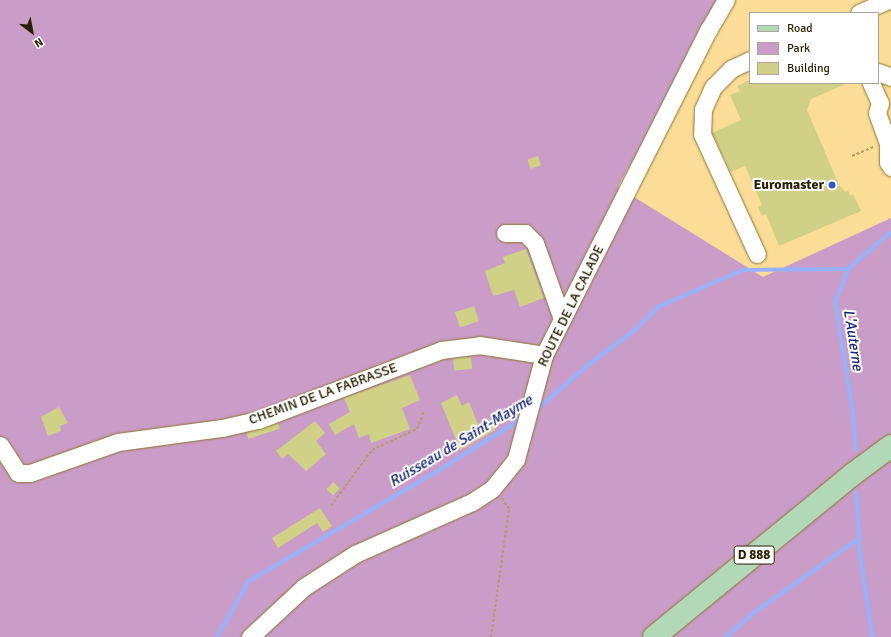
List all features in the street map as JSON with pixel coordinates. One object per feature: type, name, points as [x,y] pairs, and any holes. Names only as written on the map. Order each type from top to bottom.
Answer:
[{"type":"main road","name":"D 888","points":[[853,474],[891,438]]},
{"type":"main road","name":"D 888","points":[[654,637],[853,474],[891,446]]},
{"type":"street","name":"ROUTE DE LA CALADE","points":[[250,637],[304,587],[355,554],[472,502],[492,488],[516,459],[525,428],[528,408],[544,355],[709,29],[726,0]]},
{"type":"street","points":[[861,12],[888,0]]},
{"type":"street","points":[[749,60],[731,69],[712,87],[703,109],[702,134],[757,254]]},
{"type":"street","points":[[879,72],[891,78]]},
{"type":"street","points":[[875,87],[880,103],[877,113],[888,143],[888,162],[891,167]]},
{"type":"street","points":[[505,233],[525,233],[535,243],[562,319]]},
{"type":"street","name":"CHEMIN DE LA FABRASSE","points":[[0,445],[18,473],[30,472],[118,442],[222,428],[258,420],[441,350],[479,345],[544,355]]},
{"type":"path","points":[[852,156],[883,142],[888,143]]},
{"type":"path","points":[[331,506],[372,450],[417,429],[424,411]]},
{"type":"path","points":[[491,637],[509,509],[492,488]]},
{"type":"green space","points":[[0,0],[721,0],[618,187],[763,277],[891,218],[891,637],[0,637]]},
{"type":"building","points":[[749,80],[749,84],[846,84],[811,99],[807,110],[839,185],[846,192],[848,190],[850,196],[853,194],[861,211],[779,246],[766,214],[762,216],[758,207],[762,205],[745,166],[731,172],[712,133],[741,120],[730,95],[740,91],[737,86]]},
{"type":"building","points":[[538,156],[541,166],[530,169],[527,159]]},
{"type":"building","points":[[526,249],[544,298],[520,307],[514,290],[493,296],[485,271],[505,263],[503,257]]},
{"type":"building","points":[[474,306],[479,321],[460,327],[455,312]]},
{"type":"building","points":[[471,357],[472,369],[454,371],[453,359]]},
{"type":"building","points":[[410,375],[420,400],[402,408],[410,429],[371,443],[369,434],[359,438],[354,424],[335,435],[329,424],[350,412],[344,398]]},
{"type":"building","points":[[457,395],[462,406],[469,402],[479,427],[491,421],[495,430],[460,450],[441,403]]},
{"type":"building","points":[[59,407],[68,423],[60,426],[61,431],[48,436],[41,417]]},
{"type":"building","points":[[315,421],[325,433],[316,441],[326,454],[306,471],[288,454],[282,459],[276,451]]},
{"type":"building","points":[[278,423],[280,429],[248,439],[247,433]]},
{"type":"building","points":[[333,482],[340,488],[333,495],[326,490]]},
{"type":"building","points":[[320,508],[332,526],[323,532],[317,523],[278,548],[272,538]]},
{"type":"waterway","name":"L'Auterne","points":[[856,450],[853,414],[835,302],[848,269],[891,232]]},
{"type":"waterway","name":"Ruisseau de Saint-Mayme","points":[[534,412],[588,365],[635,330],[658,307],[743,270],[848,269]]},
{"type":"waterway","name":"Ruisseau de Saint-Mayme","points":[[217,637],[249,581],[433,474],[520,420]]},
{"type":"waterway","name":"L'Auterne","points":[[857,492],[860,553],[873,637]]},
{"type":"waterway","points":[[726,637],[755,612],[860,538]]},
{"type":"place","name":"Euromaster","points":[[832,185]]}]
